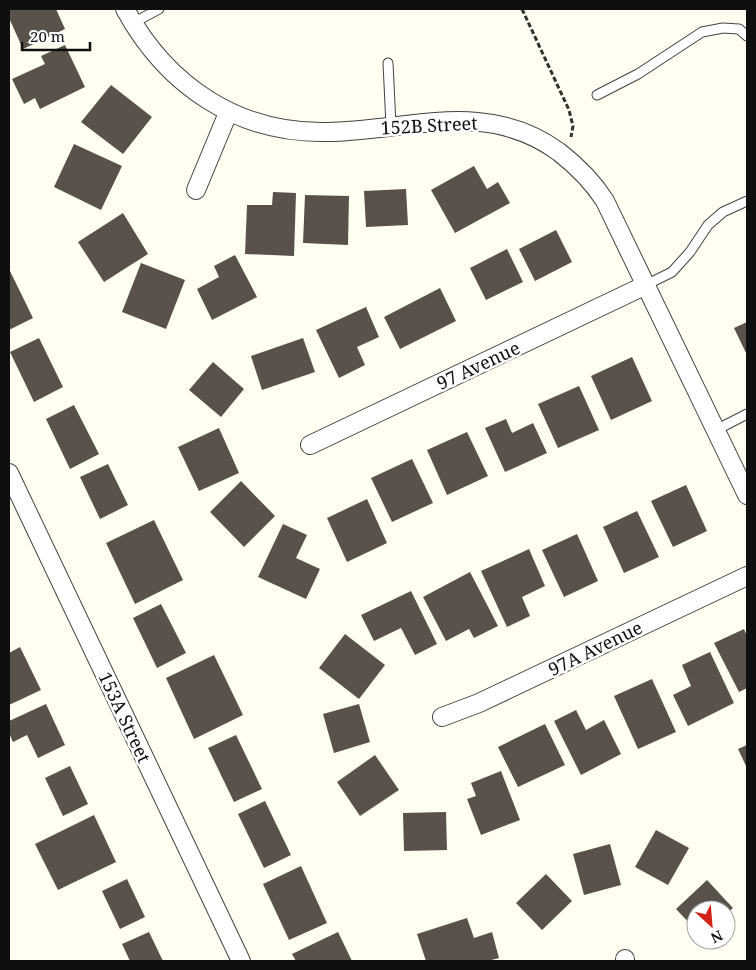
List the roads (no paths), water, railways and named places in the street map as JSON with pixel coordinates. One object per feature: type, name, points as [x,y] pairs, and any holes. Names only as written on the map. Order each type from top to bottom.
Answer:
[{"type":"street","name":"152B Street","points":[[129,16],[159,59],[188,87],[228,113],[268,126],[308,132],[328,132],[436,121],[480,122],[517,129],[542,140],[564,156],[597,188],[620,228],[747,495]]},
{"type":"street","points":[[196,190],[228,113]]},
{"type":"street","name":"97 Avenue","points":[[310,445],[646,285]]},
{"type":"street","name":"153A Street","points":[[9,472],[241,961]]},
{"type":"street","name":"97A Avenue","points":[[442,717],[480,703],[747,576]]},
{"type":"lane","points":[[129,16],[159,9]]},
{"type":"lane","points":[[597,95],[638,74],[702,32],[723,28],[739,29],[747,36]]},
{"type":"lane","points":[[388,63],[391,126]]},
{"type":"lane","points":[[646,285],[672,272],[690,252],[708,225],[723,212],[747,201]]},
{"type":"lane","points":[[716,430],[747,414]]}]
